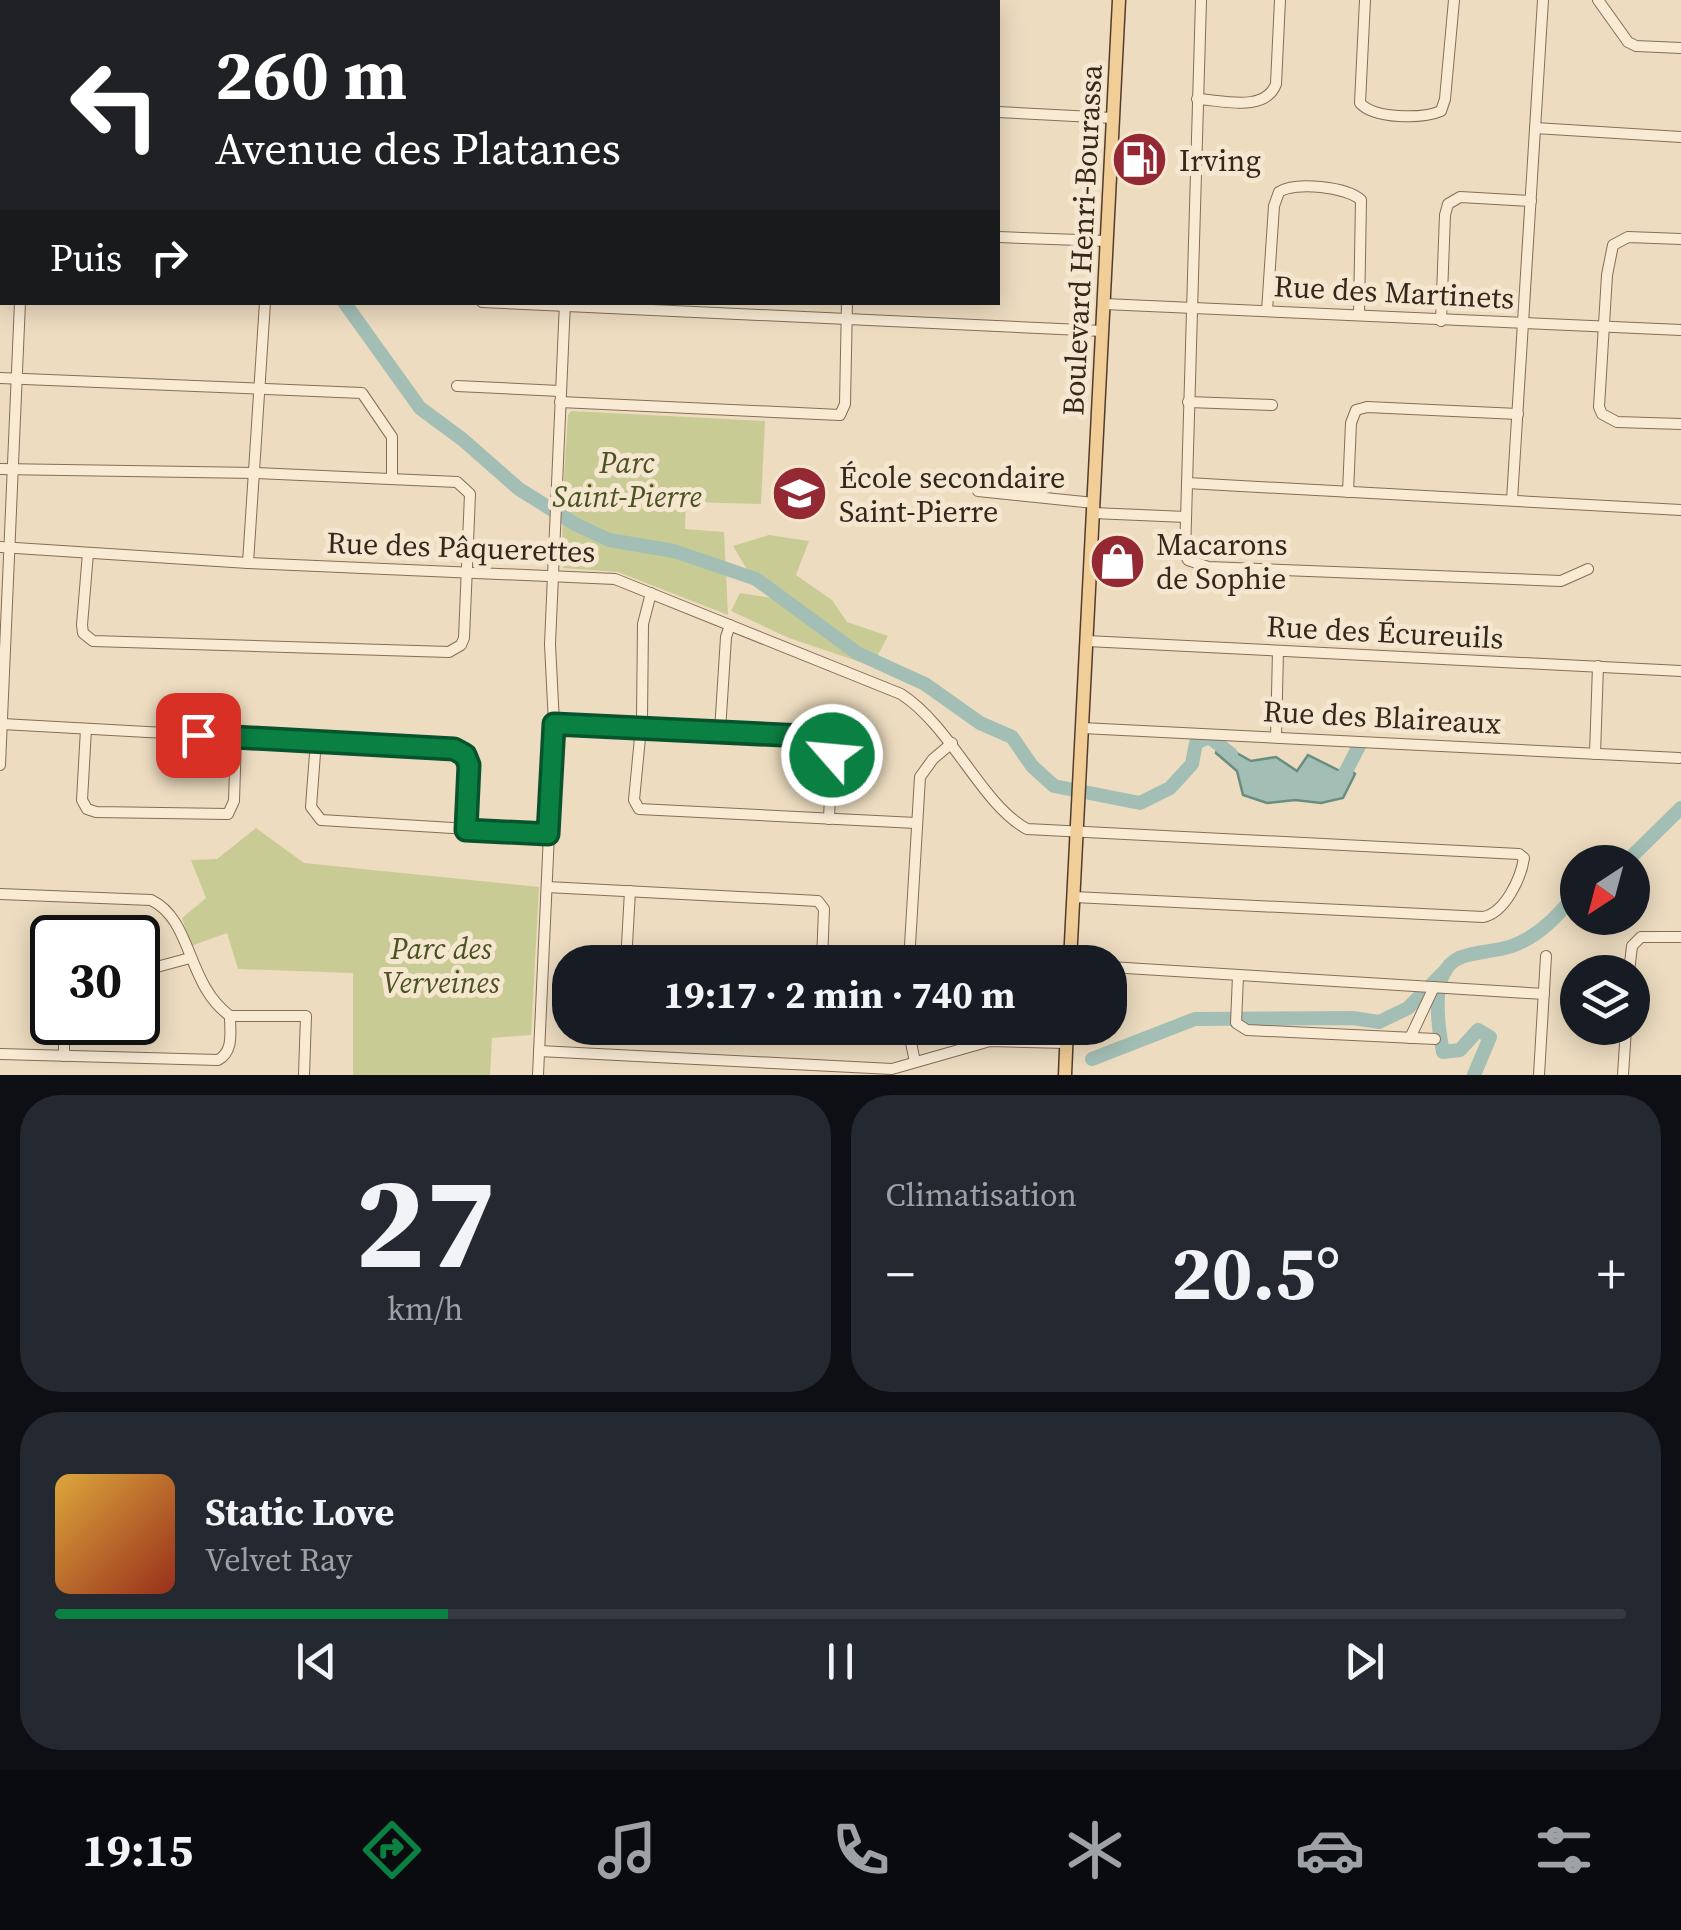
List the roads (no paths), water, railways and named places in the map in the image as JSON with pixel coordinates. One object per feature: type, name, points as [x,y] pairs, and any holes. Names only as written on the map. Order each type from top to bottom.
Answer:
[{"type":"main road","name":"Boulevard Henri-Bourassa","points":[[1071,945],[1120,0]]},
{"type":"main road","points":[[1064,1075],[1066,1045]]},
{"type":"street","points":[[1200,0],[1185,554],[1192,564],[1561,581],[1588,569]]},
{"type":"street","points":[[1197,99],[1256,102],[1270,96],[1276,84],[1280,0]]},
{"type":"street","points":[[1365,0],[1360,103],[1376,113],[1429,115],[1441,111],[1446,99],[1454,0]]},
{"type":"street","points":[[1512,500],[1543,0]]},
{"type":"street","points":[[1598,0],[1628,42],[1636,46],[1681,48]]},
{"type":"street","points":[[1000,112],[1113,118]]},
{"type":"street","points":[[1535,128],[1681,136]]},
{"type":"street","points":[[1268,311],[1274,206],[1279,192],[1290,186],[1346,190],[1361,200],[1359,315]]},
{"type":"street","points":[[1441,320],[1448,204],[1460,198],[1530,201]]},
{"type":"street","points":[[1000,236],[1107,240]]},
{"type":"street","points":[[1681,239],[1628,237],[1613,246],[1607,275],[1600,407],[1602,414],[1616,422],[1681,424]]},
{"type":"street","name":"Rue des Martinets","points":[[1104,304],[1681,330]]},
{"type":"street","points":[[0,765],[6,469],[18,378],[20,305]]},
{"type":"street","points":[[248,563],[264,305]]},
{"type":"street","points":[[538,1075],[554,724],[550,644],[565,305]]},
{"type":"street","points":[[583,305],[1102,331]]},
{"type":"street","points":[[458,386],[840,415],[845,404],[847,305]]},
{"type":"street","points":[[0,378],[362,393],[392,437],[392,479]]},
{"type":"street","points":[[1188,402],[1272,405]]},
{"type":"street","points":[[1348,492],[1351,423],[1361,407],[1518,414]]},
{"type":"street","points":[[6,469],[256,473],[457,482],[467,488],[470,502],[464,638],[450,652],[101,643],[87,638],[82,625],[88,552]]},
{"type":"street","points":[[1187,483],[1681,510]]},
{"type":"street","points":[[978,491],[1186,517]]},
{"type":"street","name":"Rue des Pâquerettes","points":[[4,548],[615,579],[901,694],[925,713],[1004,812],[1022,827],[1519,854],[1524,862],[1498,910],[1483,917],[1074,898]]},
{"type":"street","points":[[651,594],[644,615],[634,800],[639,809],[916,823]]},
{"type":"street","points":[[720,731],[730,625]]},
{"type":"street","name":"Rue des Écureuils","points":[[1087,641],[1681,670]]},
{"type":"street","points":[[1276,736],[1278,652]]},
{"type":"street","points":[[1595,754],[1598,666]]},
{"type":"street","points":[[2,724],[316,740],[461,752],[469,765],[466,830]]},
{"type":"street","points":[[554,724],[824,737],[832,748],[829,818]]},
{"type":"street","name":"Rue des Blaireaux","points":[[1082,728],[1679,758]]},
{"type":"street","points":[[86,729],[82,800],[87,809],[96,812],[228,814],[234,801],[236,737]]},
{"type":"street","points":[[316,740],[311,808],[316,818],[548,834]]},
{"type":"street","points":[[910,945],[920,777],[933,758],[952,743]]},
{"type":"street","points":[[546,887],[818,902],[824,909],[823,945]]},
{"type":"street","points":[[627,945],[630,891]]},
{"type":"street","points":[[0,894],[151,900],[168,910],[210,998],[230,1016],[306,1016],[304,1075]]},
{"type":"street","points":[[1631,955],[1632,946],[1641,937],[1681,937]]},
{"type":"street","points":[[1539,1075],[1546,956]]},
{"type":"street","points":[[160,966],[190,958]]},
{"type":"street","points":[[1127,968],[1544,994]]},
{"type":"street","points":[[1238,976],[1235,1019],[1247,1030],[1435,1039]]},
{"type":"street","points":[[1410,1038],[1434,987]]},
{"type":"street","points":[[0,1054],[218,1060],[224,1058],[231,1043],[230,1016]]},
{"type":"street","points":[[64,1045],[64,1056]]},
{"type":"street","points":[[912,1045],[915,1062]]},
{"type":"street","points":[[539,1051],[892,1069],[976,1045]]},
{"type":"street","points":[[1624,1075],[1625,1045]]},
{"type":"street","points":[[693,1075],[694,1059]]},
{"type":"water","points":[[1219,743],[1251,761],[1276,757],[1297,771],[1308,755],[1355,774],[1343,798],[1321,803],[1267,803],[1243,795],[1237,771],[1216,753]]},
{"type":"waterway","points":[[346,305],[420,408],[519,489],[609,540],[674,551],[756,579],[857,653],[925,684],[980,723],[1012,737],[1032,766],[1054,786],[1140,803],[1170,788],[1192,764],[1196,743],[1209,737],[1231,754]]},
{"type":"waterway","points":[[1334,780],[1343,777],[1360,744]]},
{"type":"waterway","points":[[1643,845],[1681,808]]},
{"type":"waterway","points":[[1474,1075],[1490,1037],[1478,1030],[1460,1050],[1443,1052],[1438,1001],[1443,975],[1459,958],[1522,942],[1560,912]]},
{"type":"waterway","points":[[1092,1059],[1195,1019],[1353,1018],[1379,1022],[1408,1008],[1445,971]]},
{"type":"place","name":"Irving","points":[[1140,160]]},
{"type":"place","name":"École secondaire Saint-Pierre","points":[[800,494]]},
{"type":"place","name":"Macarons de Sophie","points":[[1117,561]]},
{"type":"park label","name":"Parc Saint-Pierre","points":[[627,479]]},
{"type":"park label","name":"Parc des Verveines","points":[[441,965]]}]
